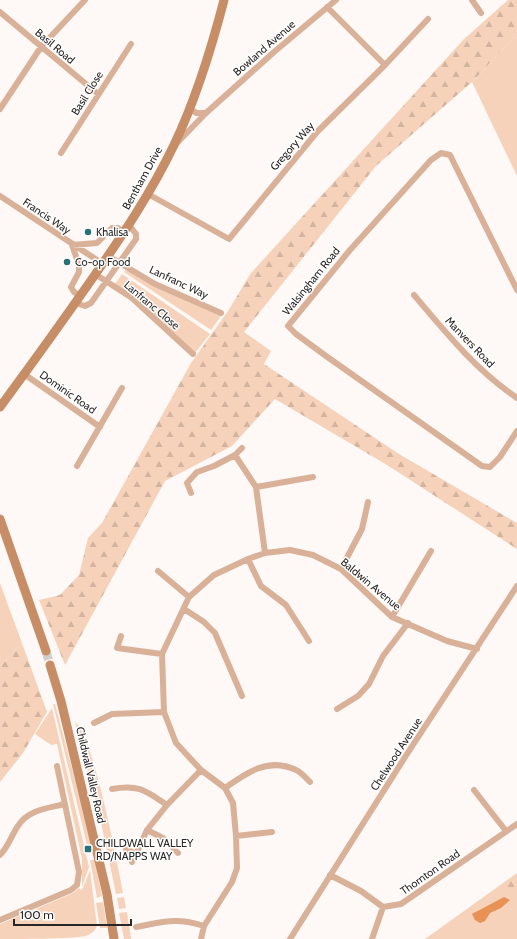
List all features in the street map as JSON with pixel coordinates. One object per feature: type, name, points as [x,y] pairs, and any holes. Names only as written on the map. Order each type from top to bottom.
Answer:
[{"type":"street","points":[[0,109],[40,47],[85,0]]},
{"type":"street","name":"Bentham Drive","points":[[0,407],[78,299],[148,194],[173,146],[190,108],[207,60],[224,0]]},
{"type":"street","name":"Bowland Avenue","points":[[173,146],[206,113],[336,0]]},
{"type":"street","points":[[472,0],[481,13]]},
{"type":"street","points":[[327,7],[385,64],[428,19]]},
{"type":"street","name":"Basil Road","points":[[0,12],[98,94]]},
{"type":"street","name":"Basil Close","points":[[62,153],[131,44]]},
{"type":"street","name":"Gregory Way","points":[[148,194],[229,239],[317,132],[385,64]]},
{"type":"street","points":[[190,108],[196,113],[206,113]]},
{"type":"street","name":"Walsingham Road","points":[[517,290],[450,155],[442,153],[431,160],[350,250],[288,326],[296,334],[326,356],[482,466],[490,467],[500,457],[517,431]]},
{"type":"street","name":"Francis Way","points":[[0,196],[72,245],[105,260]]},
{"type":"street","points":[[112,228],[135,231],[137,236],[90,305],[85,306],[78,299],[71,287],[78,272],[79,265],[72,245],[98,242],[112,228]]},
{"type":"street","name":"Lanfranc Way","points":[[105,260],[120,262],[155,284],[221,313]]},
{"type":"street","name":"Lanfranc Close","points":[[95,274],[132,298],[193,354]]},
{"type":"street","name":"Manvers Road","points":[[414,295],[469,359],[497,384],[517,398]]},
{"type":"street","name":"Dominic Road","points":[[24,374],[100,427]]},
{"type":"street","points":[[77,466],[122,388]]},
{"type":"street","points":[[191,493],[186,482],[197,472],[214,466],[235,454],[242,448]]},
{"type":"street","points":[[235,454],[256,487],[265,553]]},
{"type":"street","points":[[256,487],[313,477]]},
{"type":"street","points":[[341,569],[362,529],[368,502]]},
{"type":"street","points":[[0,519],[46,651]]},
{"type":"street","name":"Baldwin Avenue","points":[[201,939],[204,926],[232,882],[237,868],[236,836],[233,803],[225,788],[202,770],[176,742],[164,712],[162,654],[189,597],[214,575],[248,559],[265,553],[290,550],[313,555],[341,569],[392,617],[447,641],[477,649]]},
{"type":"street","points":[[392,617],[432,551]]},
{"type":"street","points":[[248,559],[261,586],[286,605],[309,642]]},
{"type":"street","points":[[158,571],[189,597]]},
{"type":"street","name":"Chelwood Avenue","points":[[294,937],[330,875],[517,586]]},
{"type":"street","points":[[184,610],[204,622],[215,633],[242,696]]},
{"type":"street","points":[[337,708],[358,696],[369,684],[384,656],[408,624]]},
{"type":"street","points":[[122,636],[117,648],[162,654]]},
{"type":"street","name":"Childwall Valley Road","points":[[50,665],[61,701],[107,894],[114,939]]},
{"type":"street","points":[[94,723],[112,714],[164,712]]},
{"type":"street","points":[[225,788],[248,771],[274,764],[297,770],[310,782]]},
{"type":"street","points":[[0,920],[71,890],[77,885],[79,872],[57,766]]},
{"type":"street","points":[[132,862],[147,830],[167,805],[202,770]]},
{"type":"street","points":[[112,789],[133,786],[148,792],[167,805]]},
{"type":"street","points":[[474,790],[506,831]]},
{"type":"street","points":[[0,855],[6,849],[17,827],[24,818],[44,809],[64,804]]},
{"type":"street","name":"Thornton Road","points":[[383,908],[401,904],[517,824]]},
{"type":"street","points":[[147,830],[163,838],[178,853]]},
{"type":"street","points":[[236,836],[272,832]]},
{"type":"street","points":[[126,849],[136,854]]},
{"type":"street","points":[[330,875],[361,892],[383,908],[372,939]]},
{"type":"street","points":[[136,927],[173,920],[192,922],[204,926]]},
{"type":"green space","points":[[508,0],[517,0],[517,34],[472,82],[376,166],[244,332],[271,351],[264,364],[399,454],[517,523],[517,549],[387,465],[275,399],[232,446],[165,481],[65,665],[39,600],[60,595],[79,575],[88,538],[102,523],[191,363],[228,311],[251,273],[464,39]]},
{"type":"green space","points":[[517,34],[517,176],[472,82]]},
{"type":"green space","points":[[126,270],[221,316],[211,330],[124,272]]},
{"type":"green space","points":[[122,274],[210,334],[195,353],[115,284]]},
{"type":"green space","points":[[0,583],[22,643],[0,666]]},
{"type":"green space","points":[[22,643],[47,712],[23,753],[0,782],[0,666]]},
{"type":"green space","points":[[53,704],[55,704],[92,844],[87,845]]},
{"type":"green space","points":[[52,708],[89,867],[82,887],[82,859],[57,744],[51,745],[35,734]]},
{"type":"green space","points":[[75,722],[82,732],[97,774],[123,893],[116,894],[101,822]]},
{"type":"green space","points":[[90,860],[95,860],[102,896],[97,898]]},
{"type":"green space","points":[[90,870],[97,926],[91,933],[86,936],[69,938],[0,939],[0,924],[73,893],[79,888],[81,890]]},
{"type":"green space","points":[[517,873],[517,939],[425,939]]},
{"type":"green space","points":[[517,875],[517,902],[502,887]]},
{"type":"green space","points":[[124,897],[126,908],[119,909],[117,898]]},
{"type":"green space","points":[[103,902],[107,928],[100,928],[96,903]]},
{"type":"green space","points":[[127,912],[131,939],[124,939],[119,913]]},
{"type":"shaded area","points":[[504,897],[510,900],[501,908],[490,913],[485,921],[480,923],[475,920],[472,914]]},
{"type":"tunnel","points":[[46,651],[50,665]]},
{"type":"place","name":"Khalisa","points":[[88,232]]},
{"type":"place","name":"Co-op Food","points":[[67,262]]},
{"type":"place","name":"CHILDWALL VALLEY RD/NAPPS WAY","points":[[88,849]]}]
